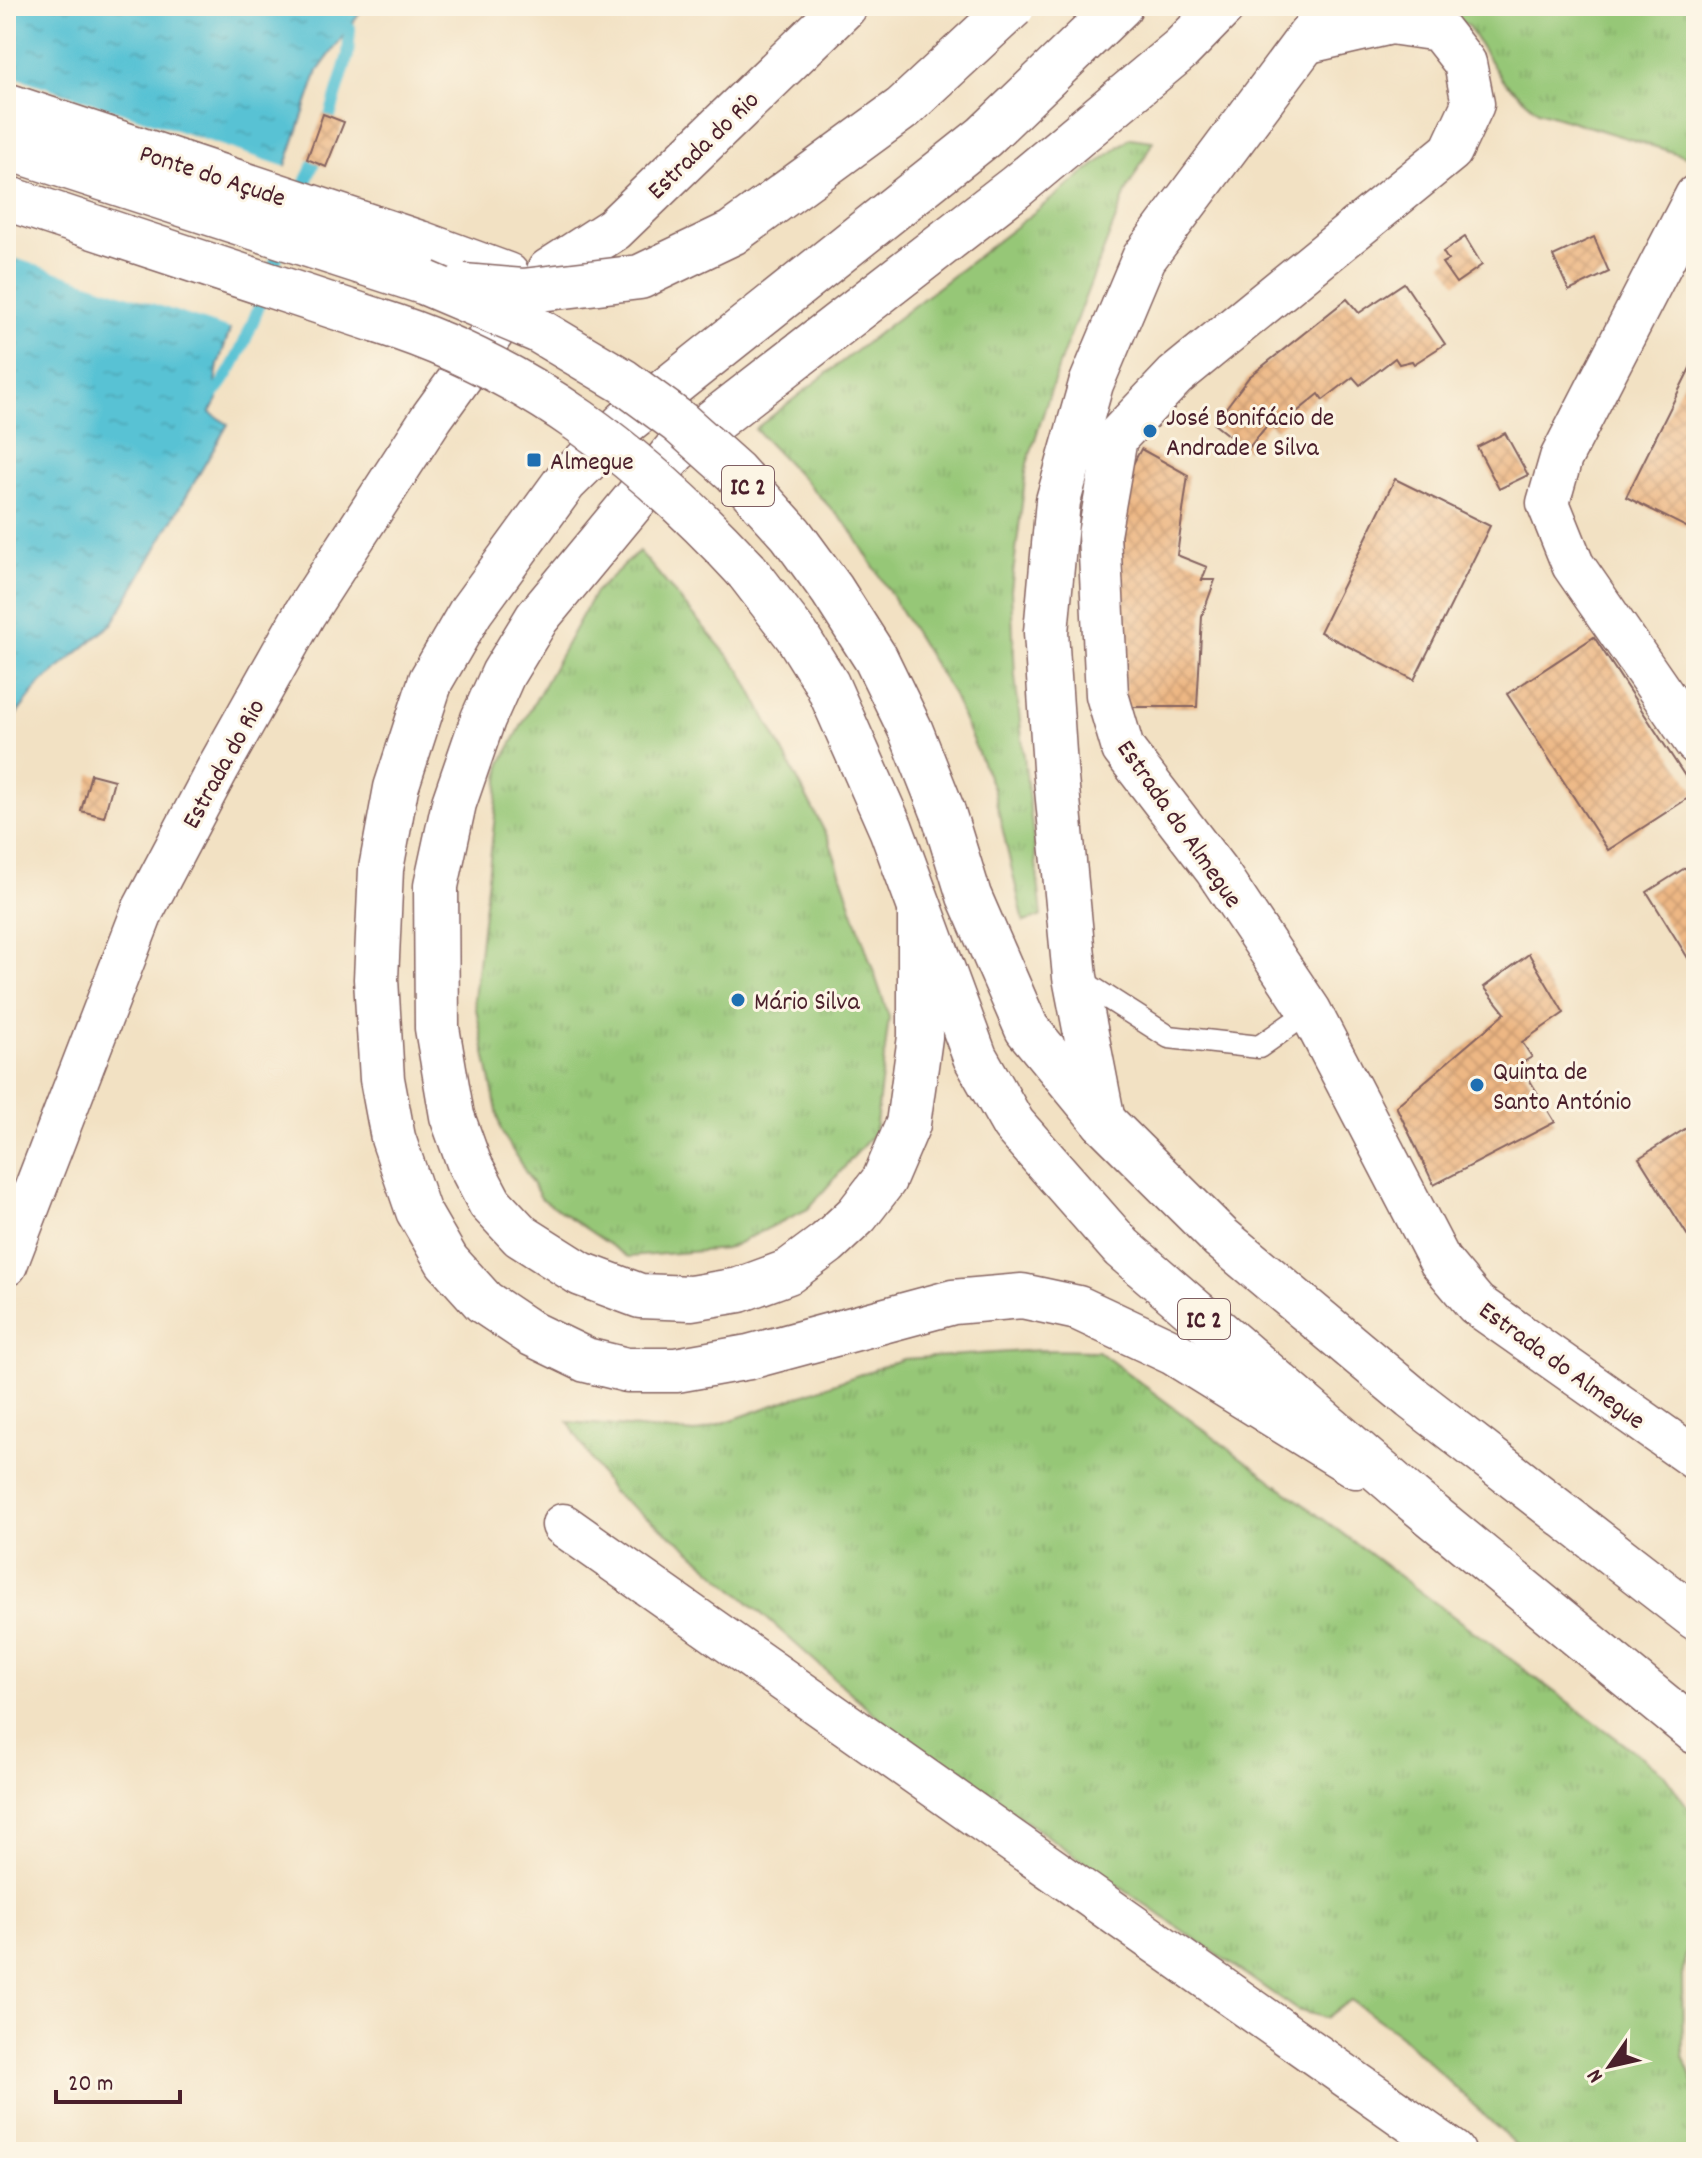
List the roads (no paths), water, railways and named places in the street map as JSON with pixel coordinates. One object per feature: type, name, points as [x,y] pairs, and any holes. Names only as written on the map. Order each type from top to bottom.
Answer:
[{"type":"main road","name":"Estrada do Rio","points":[[524,283],[614,229],[845,6]]},
{"type":"main road","points":[[423,263],[523,291],[640,277],[732,233],[903,108],[1013,6]]},
{"type":"main road","points":[[1120,6],[984,137],[626,422],[565,482],[471,611],[431,680],[396,788],[381,869],[376,979],[382,1079],[393,1138],[418,1211],[447,1261],[484,1302],[532,1334],[586,1360],[627,1370],[676,1370],[749,1357],[953,1302],[1022,1296],[1078,1308],[1174,1353],[1411,1498]]},
{"type":"main road","points":[[920,911],[920,1037],[908,1124],[884,1180],[857,1215],[827,1243],[788,1272],[727,1292],[691,1298],[640,1296],[581,1274],[521,1236],[490,1203],[469,1163],[450,1101],[437,1028],[436,886],[454,803],[483,719],[503,674],[537,618],[675,451],[1017,186],[1181,49],[1223,6]]},
{"type":"main road","points":[[1103,1121],[1075,977],[1055,768],[1046,632],[1058,501],[1091,384],[1144,258],[1332,6]]},
{"type":"main road","name":"Ponte do Açude","points":[[6,105],[423,263]]},
{"type":"main road","name":"IC 2","points":[[6,147],[423,263],[623,381],[679,422],[735,472],[791,534],[832,590],[876,659],[910,729],[943,812],[969,896],[1027,1029],[1103,1121],[1221,1238],[1412,1398],[1696,1618]]},
{"type":"main road","name":"IC 2","points":[[6,198],[422,335],[518,382],[590,427],[639,464],[696,516],[747,571],[797,636],[827,684],[891,829],[975,1057],[1013,1124],[1122,1248],[1411,1498],[1696,1732]]},
{"type":"main road","points":[[423,263],[524,283]]},
{"type":"street","name":"Estrada do Almegue","points":[[1304,43],[1391,23],[1439,30],[1465,63],[1473,104],[1451,151],[1175,376],[1116,438],[1099,535],[1107,695],[1123,749],[1216,870],[1310,1011],[1440,1261],[1476,1304],[1696,1459]]},
{"type":"street","points":[[1696,196],[1561,458],[1548,503],[1573,565],[1696,743]]},
{"type":"street","name":"Estrada do Rio","points":[[6,1265],[143,910],[305,613],[432,417],[524,283]]},
{"type":"street","points":[[563,1525],[1454,2152]]},
{"type":"lane","points":[[1075,977],[1169,1037],[1259,1047],[1310,1011]]},
{"type":"water","points":[[6,6],[365,6],[318,71],[218,365],[215,382],[218,399],[210,413],[228,424],[113,623],[41,683],[6,728]],"holes":[[[72,122],[23,241],[30,189]],[[181,149],[142,263],[129,279],[137,228]]]},
{"type":"waterway","points":[[312,6],[350,28],[348,55],[326,130]]},
{"type":"waterway","points":[[300,197],[320,147]]},
{"type":"waterway","points":[[206,402],[219,388],[241,350],[282,244]]},
{"type":"place","name":"José Bonifácio de Andrade e Silva","points":[[1150,431]]},
{"type":"place","name":"Almegue","points":[[534,460]]},
{"type":"place","name":"Mário Silva","points":[[738,1000]]},
{"type":"place","name":"Quinta de Santo António","points":[[1477,1085]]}]
